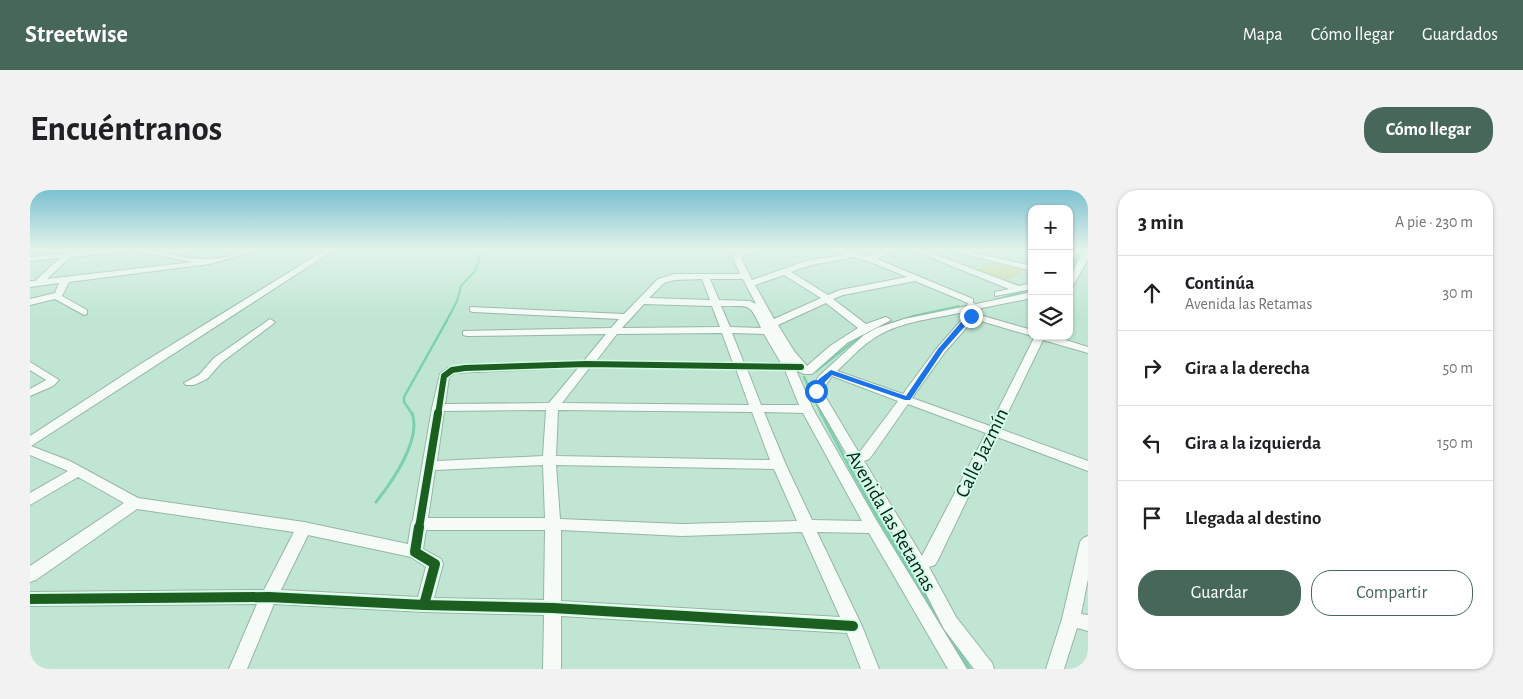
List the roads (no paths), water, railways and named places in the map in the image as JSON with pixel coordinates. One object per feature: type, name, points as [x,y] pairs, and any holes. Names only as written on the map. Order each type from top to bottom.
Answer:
[{"type":"street","points":[[34,284],[48,272]]},
{"type":"street","points":[[34,284],[126,272]]},
{"type":"street","points":[[30,442],[143,367],[294,272]]},
{"type":"street","points":[[744,272],[770,327]]},
{"type":"street","points":[[552,669],[553,524],[549,460],[552,407],[626,317],[661,281],[667,278],[705,277],[748,280],[779,272]]},
{"type":"street","points":[[786,272],[826,298],[864,328]]},
{"type":"street","points":[[903,272],[970,307],[1028,331]]},
{"type":"street","points":[[975,272],[1018,289]]},
{"type":"street","points":[[1073,274],[1088,278]]},
{"type":"street","points":[[705,277],[713,302],[758,409],[779,465],[853,626],[870,669]]},
{"type":"street","points":[[467,333],[726,330],[770,327],[826,298],[862,288],[916,278]]},
{"type":"street","points":[[56,296],[65,280]]},
{"type":"street","points":[[826,376],[868,337],[880,330],[904,322],[970,307],[1028,287]]},
{"type":"street","points":[[30,302],[56,296],[84,312]]},
{"type":"street","points":[[799,369],[864,328],[892,318],[970,307],[1028,296]]},
{"type":"street","points":[[641,301],[713,302],[754,305],[799,369],[807,409],[873,527],[958,669]]},
{"type":"street","points":[[855,459],[864,456],[908,399],[970,307]]},
{"type":"street","points":[[473,309],[626,317]]},
{"type":"street","points":[[190,382],[203,377],[218,360],[270,322]]},
{"type":"street","name":"Calle Jazmín","points":[[919,564],[929,560],[932,556],[992,430],[1039,340]]},
{"type":"street","points":[[1054,340],[1088,350]]},
{"type":"street","points":[[415,552],[418,524],[444,376],[452,370],[465,368],[586,364],[799,369],[908,399],[1088,466]]},
{"type":"street","points":[[30,365],[53,380],[49,384],[30,393]]},
{"type":"street","name":"Avenida las Retamas","points":[[826,376],[816,388],[817,395],[919,564],[950,623],[985,669]]},
{"type":"street","points":[[438,408],[807,409]]},
{"type":"street","points":[[30,450],[65,464],[135,503],[304,528],[415,552],[435,564],[424,605]]},
{"type":"street","points":[[428,466],[549,460],[779,465]]},
{"type":"street","points":[[30,500],[78,472]]},
{"type":"street","points":[[30,575],[135,503]]},
{"type":"street","points":[[418,524],[553,524],[682,530],[808,526],[873,527]]},
{"type":"street","points":[[238,669],[269,597],[304,528]]},
{"type":"street","points":[[1055,669],[1071,619],[1087,549]]},
{"type":"street","points":[[30,599],[269,597],[424,605],[552,608],[853,626]]},
{"type":"street","points":[[1071,619],[1088,623]]},
{"type":"waterway","points":[[445,324],[457,301],[461,286],[474,272]]},
{"type":"waterway","points":[[989,302],[1028,290]]},
{"type":"waterway","points":[[890,324],[913,316],[959,306]]},
{"type":"waterway","points":[[412,414],[404,402],[404,397],[446,322]]},
{"type":"waterway","points":[[873,329],[894,322]]},
{"type":"waterway","points":[[816,371],[863,334]]},
{"type":"waterway","points":[[804,377],[822,414]]},
{"type":"waterway","points":[[376,502],[404,460],[413,435],[412,414]]},
{"type":"waterway","points":[[822,414],[859,486],[884,528]]},
{"type":"waterway","points":[[883,527],[969,669]]}]
